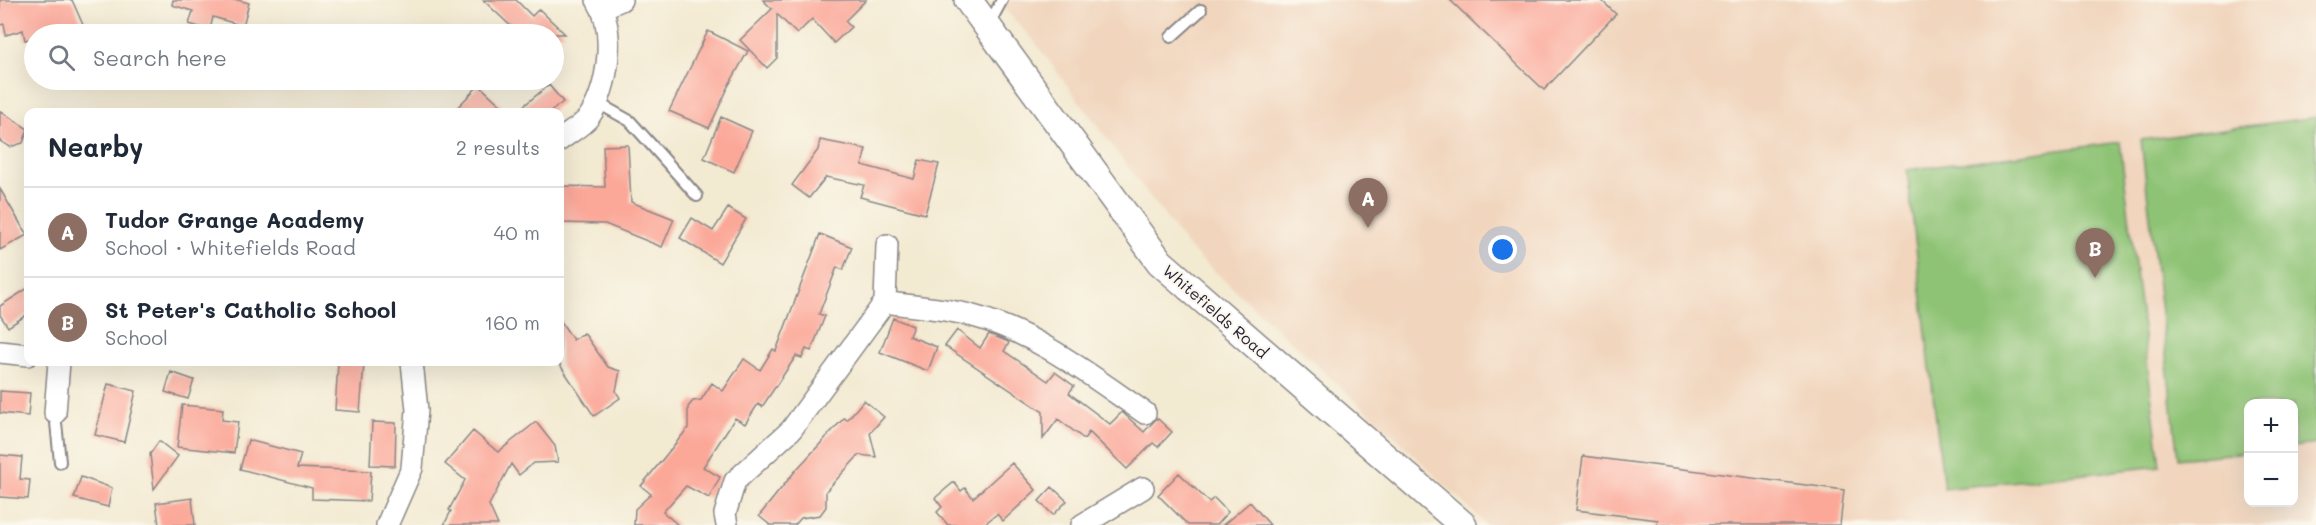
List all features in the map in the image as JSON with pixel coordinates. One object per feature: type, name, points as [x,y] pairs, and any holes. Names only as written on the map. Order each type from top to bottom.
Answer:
[{"type":"street","name":"Whitefields Road","points":[[968,0],[1160,262],[1463,525]]},
{"type":"street","points":[[564,137],[588,118],[604,87],[609,49],[607,2]]},
{"type":"street","points":[[727,525],[725,514],[735,480],[790,430],[885,302],[887,245]]},
{"type":"street","points":[[885,302],[971,315],[998,324],[1050,348],[1146,413]]},
{"type":"street","points":[[0,352],[24,355]]},
{"type":"street","points":[[56,413],[59,366]]},
{"type":"street","points":[[387,525],[412,468],[417,410],[412,366]]},
{"type":"street","points":[[1083,525],[1143,488]]},
{"type":"lane","points":[[988,26],[1002,0]]},
{"type":"lane","points":[[1172,37],[1201,10]]},
{"type":"lane","points":[[596,102],[630,121],[697,196]]},
{"type":"lane","points":[[56,413],[60,462]]},
{"type":"shaded area","points":[[996,0],[2316,0],[2316,525],[1486,525],[1393,435],[1187,246],[1034,41]]},
{"type":"green space","points":[[2316,117],[2316,444],[2298,446],[2298,399],[2244,399],[2244,452],[2178,459],[2141,140]]},
{"type":"green space","points":[[2120,142],[2160,466],[1944,489],[1907,170]]},
{"type":"building","points":[[0,0],[72,0],[83,24],[24,24],[24,35],[23,30],[6,35],[4,24],[0,25]]},
{"type":"building","points":[[173,0],[238,0],[249,3],[244,24],[213,17],[211,24],[189,24],[193,11],[172,5]]},
{"type":"building","points":[[483,0],[516,0],[532,16],[539,9],[555,24],[508,24]]},
{"type":"building","points":[[763,0],[866,0],[845,21],[851,27],[834,43],[812,19],[797,34],[777,14],[777,58],[767,68],[740,40],[772,9]]},
{"type":"building","points":[[1450,0],[1601,0],[1616,14],[1544,90]]},
{"type":"building","points":[[708,31],[748,51],[726,90],[709,128],[669,111]]},
{"type":"building","points":[[474,90],[484,90],[504,108],[457,108]]},
{"type":"building","points":[[543,90],[553,90],[563,102],[555,108],[521,108]]},
{"type":"building","points":[[0,111],[24,126],[24,140],[23,143],[10,147],[0,141]]},
{"type":"building","points":[[721,117],[752,131],[734,172],[704,158]]},
{"type":"building","points":[[820,140],[866,149],[862,165],[914,179],[919,160],[939,164],[925,214],[860,197],[864,185],[826,177],[809,198],[792,185],[818,150]]},
{"type":"building","points":[[628,145],[631,202],[674,219],[662,247],[605,224],[564,223],[564,186],[605,187],[603,146]]},
{"type":"building","points":[[0,189],[24,230],[24,237],[0,250]]},
{"type":"building","points":[[728,208],[746,219],[720,263],[680,238],[692,218],[713,231]]},
{"type":"building","points":[[820,234],[852,247],[843,270],[837,267],[819,314],[825,316],[811,351],[806,349],[802,358],[796,356],[762,407],[758,404],[745,424],[735,418],[703,467],[720,477],[709,498],[686,486],[663,512],[678,525],[634,525],[635,509],[651,494],[641,486],[688,428],[688,407],[693,401],[701,400],[712,383],[723,391],[744,359],[760,370],[773,349],[776,351]]},
{"type":"building","points":[[24,291],[24,317],[8,327],[0,315],[0,306]]},
{"type":"building","points":[[893,318],[913,326],[909,336],[937,347],[928,371],[880,352]]},
{"type":"building","points":[[564,326],[573,340],[584,333],[608,367],[620,371],[616,391],[620,398],[594,416],[561,366],[564,366]]},
{"type":"building","points":[[957,330],[980,348],[989,334],[1006,341],[1009,343],[1004,351],[1048,381],[1055,372],[1074,386],[1069,393],[1110,424],[1122,412],[1144,432],[1157,418],[1172,432],[1158,447],[1153,443],[1127,469],[1089,432],[1084,439],[1058,419],[1043,439],[1043,412],[945,346]]},
{"type":"building","points":[[338,366],[364,366],[360,412],[335,410]]},
{"type":"building","points":[[171,372],[194,380],[188,399],[165,392]]},
{"type":"building","points":[[108,384],[136,391],[124,442],[95,435]]},
{"type":"building","points":[[0,391],[30,393],[28,416],[0,413]]},
{"type":"building","points":[[864,400],[884,417],[870,433],[876,457],[859,455],[826,491],[826,507],[820,515],[801,518],[795,525],[770,525],[759,516],[796,470],[844,418],[847,420]]},
{"type":"building","points":[[182,405],[223,409],[222,420],[238,422],[234,453],[177,447]]},
{"type":"building","points":[[372,422],[396,423],[395,466],[370,465]]},
{"type":"building","points":[[536,422],[555,446],[558,462],[534,463],[519,475],[511,464],[489,505],[498,525],[444,525],[451,511],[449,510],[465,480],[445,464],[473,431],[498,452]]},
{"type":"building","points":[[248,440],[301,454],[297,468],[371,471],[369,501],[312,499],[312,488],[240,469]]},
{"type":"building","points":[[159,441],[178,456],[154,489],[150,454]]},
{"type":"building","points":[[0,455],[22,457],[20,479],[30,480],[28,499],[0,497]]},
{"type":"building","points":[[1583,456],[1844,490],[1840,525],[1657,525],[1658,520],[1576,510]]},
{"type":"building","points":[[1012,463],[1036,490],[1003,521],[997,514],[983,525],[948,525],[937,512],[942,507],[935,498],[954,482],[961,491],[965,488],[973,498]]},
{"type":"building","points":[[1179,473],[1209,502],[1214,498],[1228,512],[1216,525],[1188,525],[1158,495]]},
{"type":"building","points":[[81,477],[112,488],[108,507],[74,498]]},
{"type":"building","points":[[1052,487],[1067,501],[1053,515],[1039,501]]},
{"type":"building","points":[[192,498],[195,525],[159,525],[156,503]]},
{"type":"building","points":[[1250,502],[1270,525],[1223,525]]},
{"type":"place","name":"Tudor Grange Academy","points":[[1368,228]]},
{"type":"place","name":"St Peter's Catholic School","points":[[2095,278]]}]
